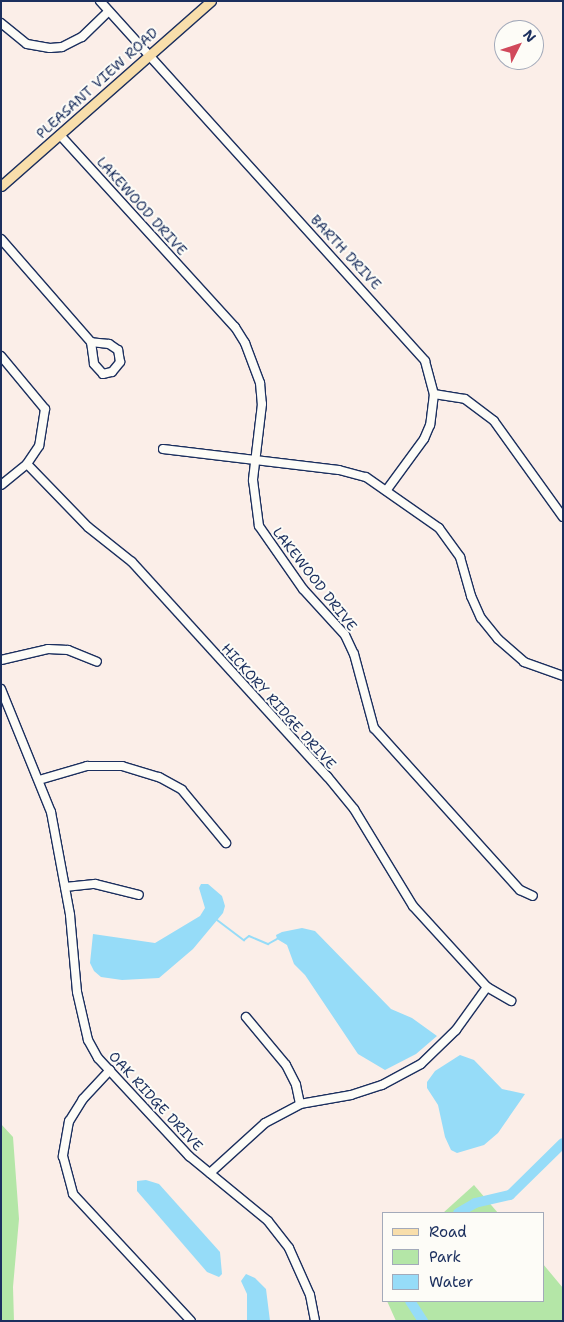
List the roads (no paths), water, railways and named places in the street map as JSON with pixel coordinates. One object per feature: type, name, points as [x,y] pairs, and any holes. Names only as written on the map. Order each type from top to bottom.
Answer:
[{"type":"main road","name":"PLEASANT VIEW ROAD","points":[[1,186],[211,1]]},
{"type":"street","name":"BARTH DRIVE","points":[[100,1],[148,56],[399,328],[425,361],[434,394],[430,425],[424,439],[386,491]]},
{"type":"street","points":[[1,23],[27,44],[50,48],[62,47],[82,37],[108,12]]},
{"type":"street","name":"LAKEWOOD DRIVE","points":[[60,135],[235,327],[245,343],[254,362],[261,390],[254,496],[259,526],[303,589],[345,635],[354,654],[374,728],[520,890],[533,896]]},
{"type":"street","points":[[1,239],[91,342],[94,364],[103,374],[112,372],[120,362],[118,350],[109,344],[91,342]]},
{"type":"street","points":[[1,356],[45,409],[39,446],[28,464],[1,485]]},
{"type":"street","points":[[434,394],[465,399],[487,415],[563,517]]},
{"type":"street","points":[[163,449],[352,472],[386,491],[444,535],[460,557],[471,596],[481,618],[498,639],[524,662],[563,676]]},
{"type":"street","name":"HICKORY RIDGE DRIVE","points":[[28,464],[88,527],[132,562],[327,776],[354,809],[413,906],[487,987],[511,1001]]},
{"type":"street","points":[[1,660],[48,649],[68,650],[97,662]]},
{"type":"street","name":"OAK RIDGE DRIVE","points":[[1,689],[51,812],[65,887],[82,1017],[88,1040],[98,1058],[189,1156],[268,1221],[289,1248],[310,1295],[315,1321]]},
{"type":"street","points":[[39,780],[86,766],[122,766],[159,777],[182,790],[226,843]]},
{"type":"street","points":[[65,887],[102,884],[139,895]]},
{"type":"street","points":[[210,1173],[265,1123],[300,1104],[351,1095],[402,1076],[443,1045],[487,987]]},
{"type":"street","points":[[246,1017],[286,1065],[296,1085],[300,1104]]},
{"type":"street","points":[[110,1070],[82,1099],[70,1121],[63,1156],[73,1194],[191,1321]]},
{"type":"water","points":[[201,884],[208,884],[222,896],[225,906],[223,913],[193,949],[159,978],[122,980],[101,977],[94,971],[90,963],[93,934],[155,943],[200,916],[205,908],[199,888]]},
{"type":"water","points":[[302,928],[315,931],[391,1009],[412,1018],[437,1036],[416,1054],[385,1070],[358,1054],[305,975],[294,964],[287,945],[277,939],[276,935],[282,932]]},
{"type":"water","points":[[460,1055],[474,1060],[502,1089],[525,1094],[498,1133],[484,1145],[457,1153],[451,1150],[445,1137],[438,1105],[427,1088],[427,1082],[435,1071]]},
{"type":"water","points":[[146,1180],[159,1184],[220,1252],[222,1274],[219,1277],[207,1272],[137,1191],[137,1181]]},
{"type":"water","points":[[246,1274],[255,1278],[266,1289],[270,1321],[247,1321],[247,1294],[241,1281]]},
{"type":"waterway","points":[[217,920],[244,940],[249,936],[268,944],[277,939]]},
{"type":"waterway","points":[[460,1212],[475,1203],[510,1195],[563,1143]]},
{"type":"waterway","points":[[411,1302],[423,1321]]}]
